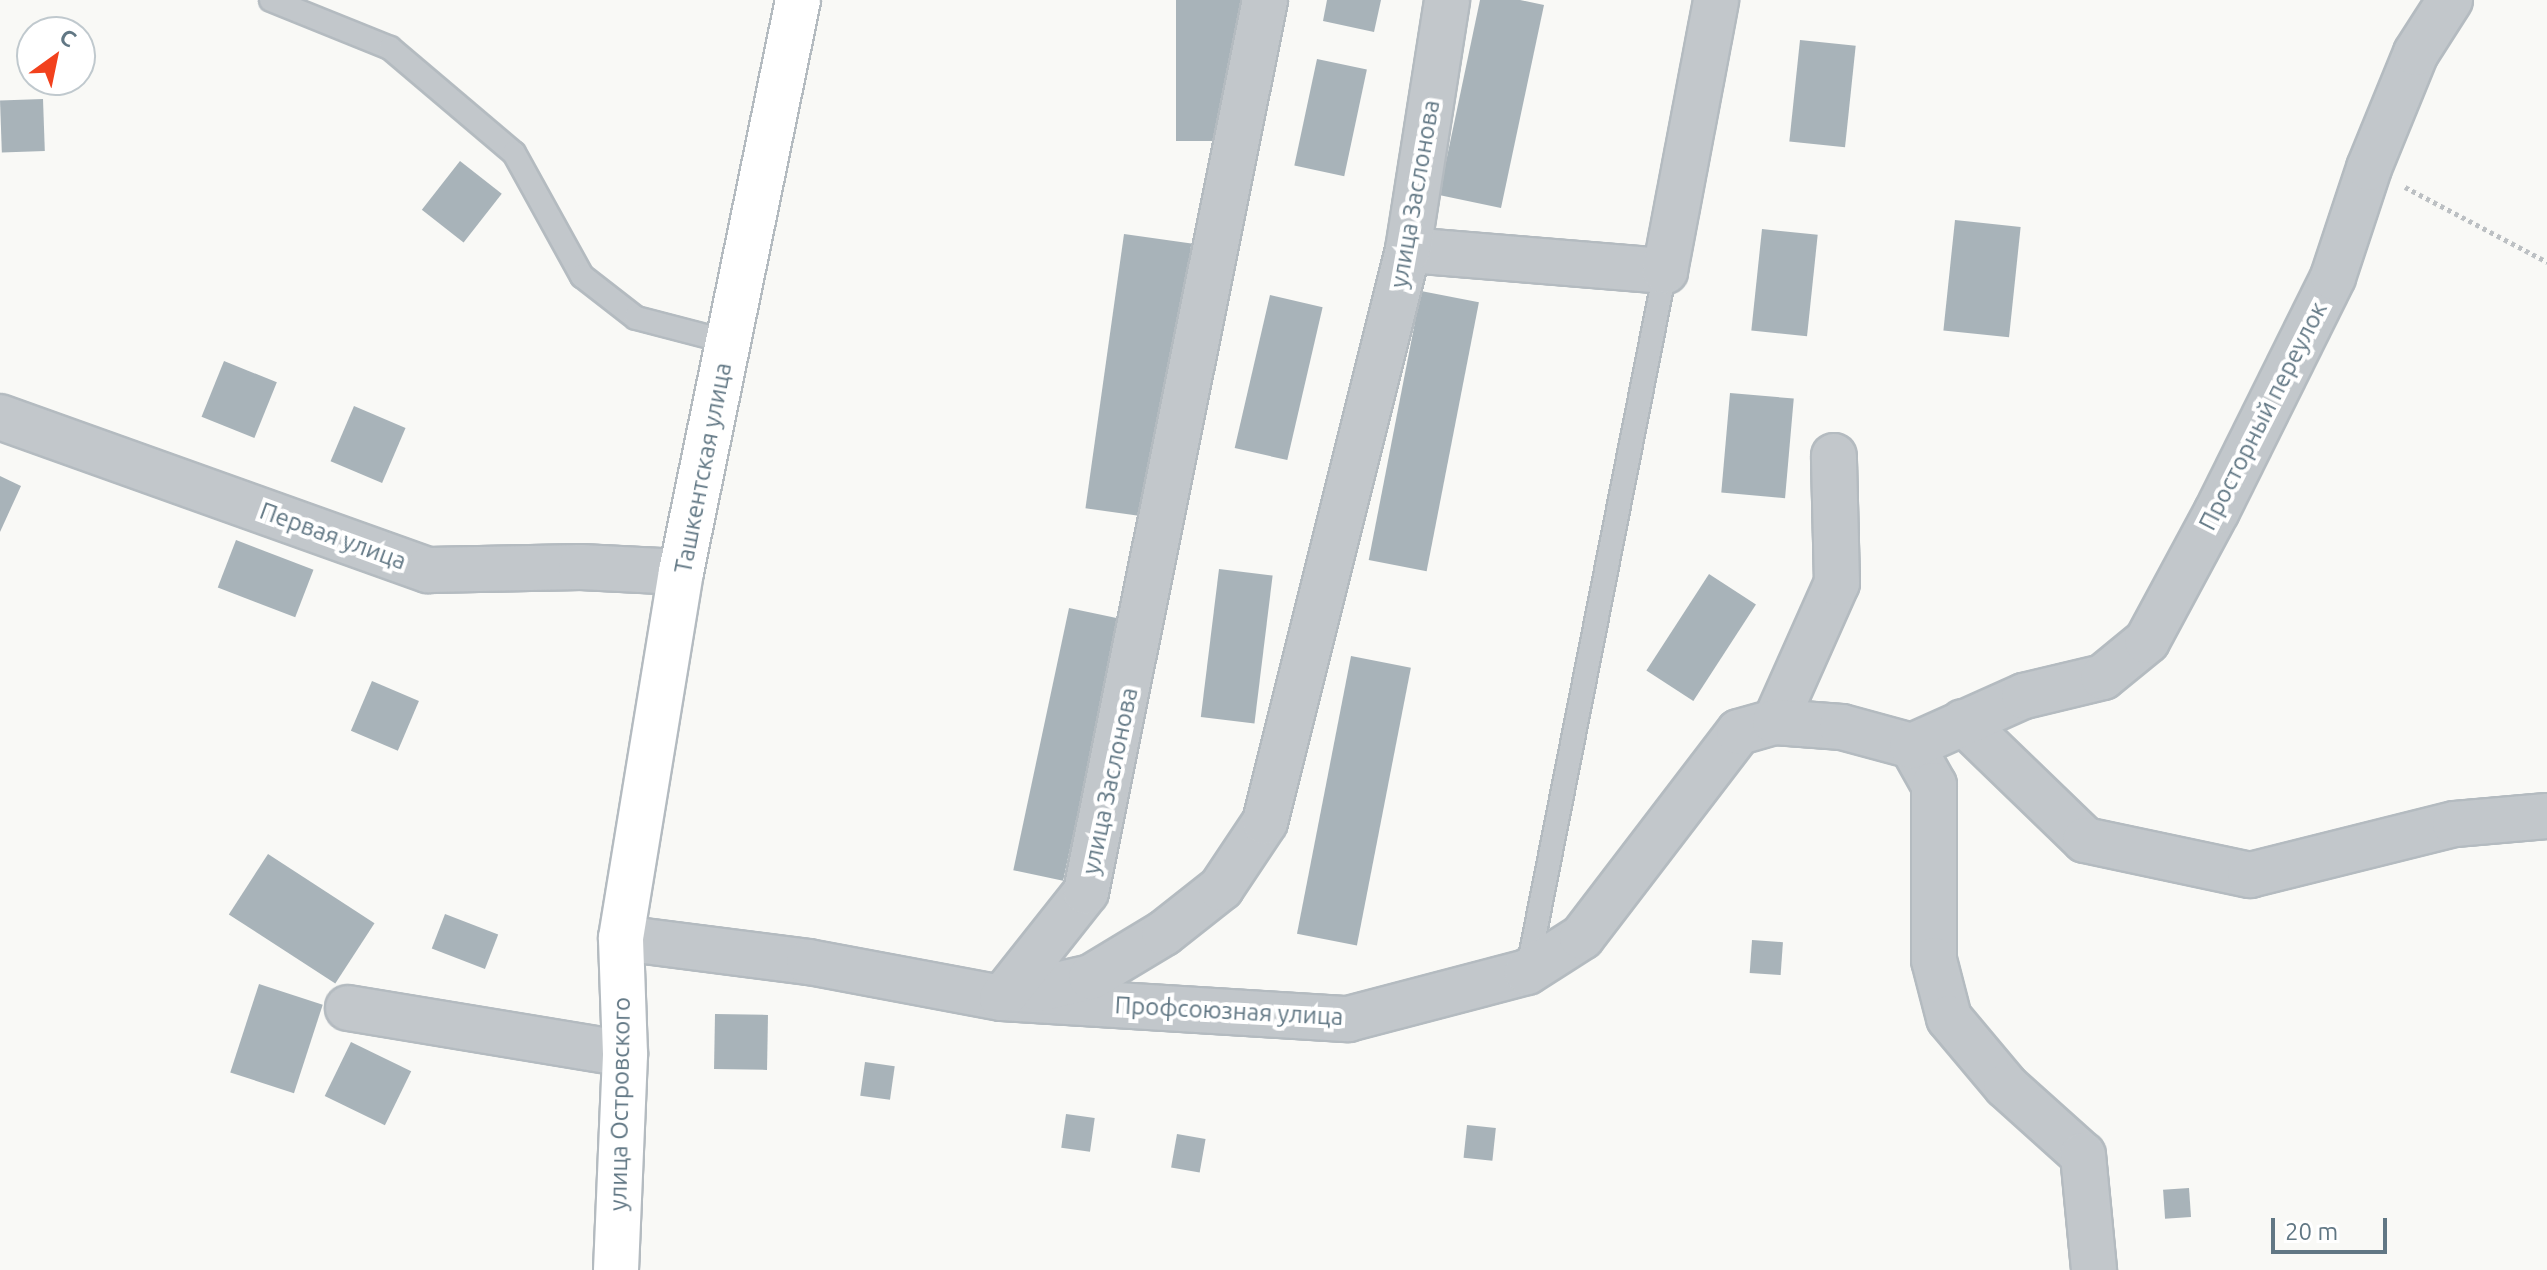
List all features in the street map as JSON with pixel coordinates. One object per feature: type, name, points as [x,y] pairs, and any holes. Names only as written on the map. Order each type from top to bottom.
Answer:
[{"type":"main road","name":"Ташкентская улица","points":[[621,938],[681,572],[798,0]]},
{"type":"main road","name":"улица Островского","points":[[616,1270],[625,1054],[621,938]]},
{"type":"street","name":"улица Заслонова","points":[[1002,998],[1086,892],[1265,0]]},
{"type":"street","name":"улица Заслонова","points":[[1002,998],[1091,977],[1164,933],[1221,888],[1265,822],[1408,250],[1447,0]]},
{"type":"street","points":[[1408,250],[1665,271],[1716,0]]},
{"type":"street","name":"Просторный переулок","points":[[1963,722],[2024,696],[2103,677],[2147,641],[2217,511],[2333,277],[2369,168],[2416,53],[2450,0]]},
{"type":"street","name":"Первая улица","points":[[0,417],[428,570],[581,567],[681,572]]},
{"type":"street","points":[[1775,722],[1837,583],[1834,456]]},
{"type":"street","name":"Профсоюзная улица","points":[[621,938],[809,962],[1002,998],[1348,1019],[1527,972],[1582,937],[1739,732],[1775,722],[1842,727],[1912,746]]},
{"type":"street","points":[[2094,1270],[2083,1155],[2006,1086],[1949,1018],[1934,960],[1934,785],[1912,746],[1963,722],[2085,840],[2250,875],[2455,824],[2547,816]]},
{"type":"street","points":[[348,1008],[625,1054]]},
{"type":"lane","points":[[271,0],[390,48],[514,153],[582,276],[636,318],[728,342]]},
{"type":"lane","points":[[1527,972],[1665,271]]},
{"type":"path","points":[[2369,168],[2547,262]]},
{"type":"building","points":[[1176,0],[1241,0],[1241,141],[1176,141]]},
{"type":"building","points":[[1327,0],[1381,0],[1374,32],[1323,21]]},
{"type":"building","points":[[1480,0],[1520,0],[1544,5],[1501,208],[1439,195]]},
{"type":"building","points":[[1800,40],[1856,46],[1845,147],[1789,141]]},
{"type":"building","points":[[1317,59],[1367,70],[1344,176],[1294,166]]},
{"type":"building","points":[[43,99],[45,151],[2,152],[0,101]]},
{"type":"building","points":[[460,161],[502,194],[464,242],[422,210]]},
{"type":"building","points":[[1955,220],[2021,227],[2009,337],[1943,330]]},
{"type":"building","points":[[1762,229],[1818,235],[1807,336],[1751,330]]},
{"type":"building","points":[[1124,234],[1191,243],[1153,518],[1085,508]]},
{"type":"building","points":[[1421,291],[1479,302],[1427,571],[1369,560]]},
{"type":"building","points":[[1270,295],[1323,307],[1287,460],[1235,448]]},
{"type":"building","points":[[224,361],[277,382],[254,438],[202,417]]},
{"type":"building","points":[[1730,393],[1794,399],[1785,498],[1721,493]]},
{"type":"building","points":[[354,406],[406,428],[382,483],[331,461]]},
{"type":"building","points":[[0,476],[21,486],[0,532]]},
{"type":"building","points":[[236,540],[313,570],[295,617],[218,588]]},
{"type":"building","points":[[1219,569],[1273,576],[1254,723],[1201,717]]},
{"type":"building","points":[[1709,574],[1756,604],[1693,701],[1646,670]]},
{"type":"building","points":[[1069,608],[1119,619],[1063,881],[1013,870]]},
{"type":"building","points":[[1351,656],[1411,668],[1357,945],[1297,934]]},
{"type":"building","points":[[372,681],[419,701],[398,751],[351,731]]},
{"type":"building","points":[[268,854],[375,923],[335,984],[229,914]]},
{"type":"building","points":[[445,914],[498,934],[485,969],[432,949]]},
{"type":"building","points":[[1752,940],[1783,942],[1781,975],[1750,973]]},
{"type":"building","points":[[259,984],[323,1005],[294,1093],[230,1072]]},
{"type":"building","points":[[715,1014],[768,1015],[767,1070],[714,1069]]},
{"type":"building","points":[[351,1042],[411,1071],[385,1125],[325,1096]]},
{"type":"building","points":[[865,1062],[895,1066],[890,1100],[860,1096]]},
{"type":"building","points":[[1066,1114],[1095,1118],[1090,1152],[1061,1148]]},
{"type":"building","points":[[1467,1125],[1496,1128],[1492,1161],[1464,1158]]},
{"type":"building","points":[[1177,1134],[1206,1139],[1200,1173],[1171,1167]]},
{"type":"building","points":[[2189,1188],[2191,1217],[2165,1219],[2163,1190]]}]
